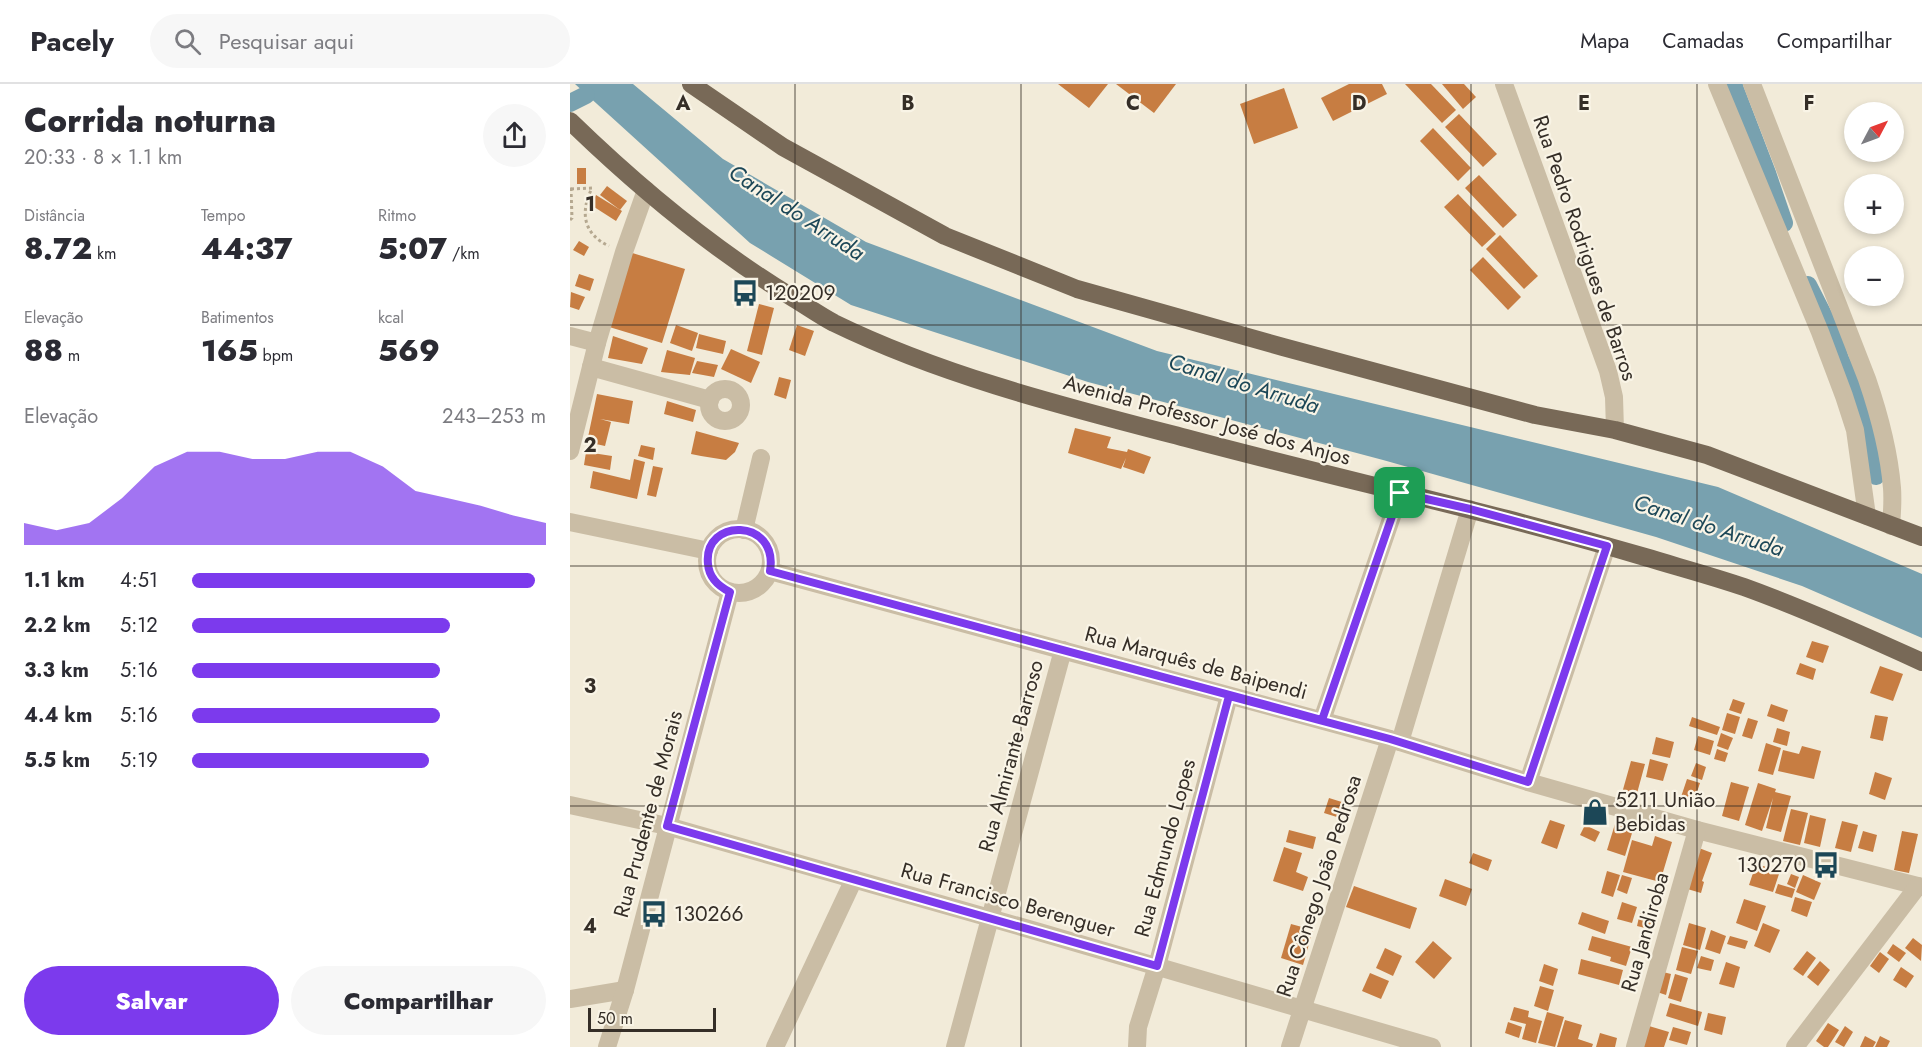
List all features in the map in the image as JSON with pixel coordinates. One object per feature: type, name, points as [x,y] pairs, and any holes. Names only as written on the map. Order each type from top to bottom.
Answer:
[{"type":"main road","points":[[691,84],[783,147],[945,236],[1077,289],[1283,348],[1535,415],[1615,430],[1707,455],[1922,537]]},
{"type":"main road","name":"Avenida Professor José dos Anjos","points":[[570,121],[645,190],[713,244],[786,294],[832,322],[919,359],[1029,396],[1295,468],[1470,509],[1743,586],[1835,622],[1922,662]]},
{"type":"street","name":"Rua Pedro Rodrigues de Barros","points":[[1504,84],[1602,352],[1614,397],[1615,430]]},
{"type":"street","points":[[1717,84],[1820,332],[1844,396],[1855,430],[1867,516]]},
{"type":"street","points":[[1752,84],[1867,379],[1880,418],[1893,491],[1891,526]]},
{"type":"street","points":[[570,451],[597,343],[645,190]]},
{"type":"street","points":[[570,336],[597,343]]},
{"type":"street","points":[[591,367],[710,400]]},
{"type":"street","points":[[744,530],[761,458]]},
{"type":"street","points":[[1322,720],[1400,493]]},
{"type":"street","name":"Rua Cônego João Pedrosa","points":[[1290,1047],[1395,740],[1470,509]]},
{"type":"street","points":[[570,522],[709,551]]},
{"type":"street","points":[[744,530],[761,538],[766,545],[771,562],[770,571],[759,587],[740,593],[730,592],[721,588],[709,572],[707,562],[709,551],[717,538],[723,534],[744,530]]},
{"type":"street","points":[[1528,782],[1607,546]]},
{"type":"street","name":"Rua Marquês de Baipendi","points":[[770,571],[1395,740],[1528,782],[1697,830],[1920,886]]},
{"type":"street","name":"Rua Prudente de Morais","points":[[608,1047],[730,592]]},
{"type":"street","name":"Rua Almirante Barroso","points":[[955,1047],[1063,650]]},
{"type":"street","name":"Rua Edmundo Lopes","points":[[1137,1047],[1138,1028],[1157,966],[1229,696]]},
{"type":"street","name":"Rua Francisco Berenguer","points":[[570,805],[667,826],[1432,1047]]},
{"type":"street","name":"Rua Jandiroba","points":[[1635,1047],[1697,830]]},
{"type":"street","points":[[775,1047],[854,879]]},
{"type":"street","points":[[1795,1047],[1920,886]]},
{"type":"street","points":[[570,999],[625,990]]},
{"type":"path","points":[[570,220],[572,218],[571,189],[592,188],[586,201],[586,222],[589,230],[598,241],[624,252]]},
{"type":"water","name":"Canal do Arruda","points":[[575,84],[633,84],[723,159],[866,242],[1157,351],[1718,487],[1922,574],[1922,638],[1802,586],[1656,537],[1383,460],[1088,382],[851,305],[750,243]]},
{"type":"building","points":[[1058,84],[1108,84],[1089,108]]},
{"type":"building","points":[[1116,84],[1176,84],[1154,113]]},
{"type":"building","points":[[1349,84],[1382,84],[1387,94],[1333,121],[1321,98]]},
{"type":"building","points":[[1405,84],[1431,84],[1456,110],[1442,123]]},
{"type":"building","points":[[1442,84],[1464,84],[1476,97],[1463,109]]},
{"type":"building","points":[[1284,88],[1298,128],[1254,144],[1240,104]]},
{"type":"building","points":[[1459,114],[1497,154],[1483,167],[1445,127]]},
{"type":"building","points":[[1433,128],[1471,168],[1458,181],[1420,141]]},
{"type":"building","points":[[577,168],[586,168],[586,184],[577,184]]},
{"type":"building","points":[[1479,175],[1517,215],[1503,228],[1465,188]]},
{"type":"building","points":[[607,186],[627,201],[620,210],[600,195]]},
{"type":"building","points":[[1458,194],[1496,234],[1482,247],[1444,207]]},
{"type":"building","points":[[596,195],[622,211],[616,221],[591,205]]},
{"type":"building","points":[[1500,235],[1538,276],[1524,289],[1486,249]]},
{"type":"building","points":[[579,241],[589,247],[584,256],[573,250]]},
{"type":"building","points":[[629,252],[685,269],[662,343],[606,326]]},
{"type":"building","points":[[1483,257],[1521,297],[1508,310],[1470,270]]},
{"type":"building","points":[[579,274],[594,279],[590,291],[575,286]]},
{"type":"building","points":[[571,292],[585,297],[579,310],[570,307]]},
{"type":"building","points":[[759,304],[774,308],[762,355],[747,351]]},
{"type":"building","points":[[676,325],[698,333],[692,351],[670,343]]},
{"type":"building","points":[[797,325],[814,331],[805,356],[789,350]]},
{"type":"building","points":[[699,334],[726,341],[723,354],[696,348]]},
{"type":"building","points":[[613,336],[648,348],[642,364],[608,358]]},
{"type":"building","points":[[731,349],[760,362],[751,383],[721,369]]},
{"type":"building","points":[[667,350],[695,358],[690,375],[661,372]]},
{"type":"building","points":[[697,361],[718,365],[714,377],[692,373]]},
{"type":"building","points":[[779,377],[791,380],[786,399],[774,395]]},
{"type":"building","points":[[597,394],[633,401],[629,424],[600,419],[611,422],[605,446],[587,442]]},
{"type":"building","points":[[667,401],[696,410],[693,422],[664,414]]},
{"type":"building","points":[[1075,428],[1111,437],[1107,448],[1127,452],[1128,449],[1151,457],[1144,474],[1123,467],[1126,458],[1121,469],[1068,453]]},
{"type":"building","points":[[696,431],[739,443],[735,452],[726,460],[691,454]]},
{"type":"building","points":[[641,445],[655,448],[653,460],[638,456]]},
{"type":"building","points":[[586,452],[612,456],[610,470],[584,465]]},
{"type":"building","points":[[634,459],[645,462],[637,499],[590,488],[593,471],[630,480]]},
{"type":"building","points":[[653,466],[663,468],[656,497],[647,495]]},
{"type":"building","points":[[1812,641],[1829,646],[1823,663],[1806,657]]},
{"type":"building","points":[[1800,663],[1816,669],[1813,680],[1796,674]]},
{"type":"building","points":[[1880,666],[1903,674],[1893,701],[1870,693]]},
{"type":"building","points":[[1733,699],[1745,703],[1741,714],[1729,710]]},
{"type":"building","points":[[1771,704],[1788,710],[1784,722],[1767,716]]},
{"type":"building","points":[[1727,713],[1740,717],[1735,734],[1722,730]]},
{"type":"building","points":[[1875,715],[1888,717],[1883,741],[1870,738]]},
{"type":"building","points":[[1692,717],[1720,727],[1717,735],[1689,726]]},
{"type":"building","points":[[1748,718],[1758,721],[1752,739],[1742,736]]},
{"type":"building","points":[[1777,728],[1790,732],[1787,746],[1773,742]]},
{"type":"building","points":[[1721,733],[1733,738],[1728,750],[1717,746]]},
{"type":"building","points":[[1698,736],[1714,741],[1710,755],[1694,750]]},
{"type":"building","points":[[1656,737],[1674,742],[1670,758],[1652,754]]},
{"type":"building","points":[[1766,743],[1781,748],[1773,775],[1758,771]]},
{"type":"building","points":[[1802,746],[1821,751],[1814,779],[1778,771],[1783,750],[1799,754]]},
{"type":"building","points":[[1717,749],[1728,753],[1725,762],[1714,759]]},
{"type":"building","points":[[1650,759],[1668,764],[1663,781],[1646,777]]},
{"type":"building","points":[[1631,761],[1645,764],[1636,797],[1622,793]]},
{"type":"building","points":[[1696,763],[1706,767],[1702,780],[1691,776]]},
{"type":"building","points":[[1875,772],[1892,778],[1885,800],[1869,794]]},
{"type":"building","points":[[1687,779],[1700,783],[1694,801],[1681,797]]},
{"type":"building","points":[[1731,782],[1749,787],[1739,821],[1722,816]]},
{"type":"building","points":[[1758,783],[1776,789],[1775,792],[1791,796],[1781,832],[1766,828],[1773,798],[1762,831],[1745,825]]},
{"type":"building","points":[[1329,798],[1345,803],[1340,818],[1324,813]]},
{"type":"building","points":[[1791,809],[1808,813],[1800,845],[1783,841]]},
{"type":"building","points":[[1810,815],[1826,819],[1820,847],[1804,843]]},
{"type":"building","points":[[1550,820],[1565,825],[1557,849],[1541,843]]},
{"type":"building","points":[[1842,821],[1858,825],[1851,852],[1835,848]]},
{"type":"building","points":[[1615,824],[1633,830],[1625,856],[1607,850]]},
{"type":"building","points":[[1585,825],[1600,832],[1595,842],[1580,835]]},
{"type":"building","points":[[1289,830],[1316,837],[1313,849],[1286,842]]},
{"type":"building","points":[[1863,831],[1877,835],[1873,852],[1858,848]]},
{"type":"building","points":[[1902,831],[1918,834],[1909,873],[1894,870]]},
{"type":"building","points":[[1655,836],[1672,842],[1660,882],[1623,872],[1632,840],[1652,846]]},
{"type":"building","points":[[1284,847],[1302,853],[1296,872],[1308,877],[1303,891],[1273,881]]},
{"type":"building","points":[[1699,848],[1712,853],[1702,881],[1704,882],[1701,893],[1684,888]]},
{"type":"building","points":[[1473,853],[1492,860],[1488,871],[1469,863]]},
{"type":"building","points":[[1756,864],[1780,871],[1773,892],[1749,885]]},
{"type":"building","points":[[1607,871],[1620,875],[1613,897],[1601,893]]},
{"type":"building","points":[[1791,874],[1799,877],[1795,888],[1787,884]]},
{"type":"building","points":[[1622,875],[1632,878],[1627,894],[1617,890]]},
{"type":"building","points":[[1803,875],[1821,883],[1814,900],[1796,892]]},
{"type":"building","points":[[1445,879],[1472,889],[1466,906],[1439,896]]},
{"type":"building","points":[[1778,884],[1795,889],[1792,898],[1775,893]]},
{"type":"building","points":[[1354,886],[1417,908],[1410,929],[1346,907]]},
{"type":"building","points":[[1795,897],[1812,902],[1807,917],[1791,911]]},
{"type":"building","points":[[1744,899],[1766,906],[1757,931],[1736,923]]},
{"type":"building","points":[[1622,902],[1637,907],[1632,923],[1617,919]]},
{"type":"building","points":[[1582,912],[1609,921],[1605,934],[1578,924]]},
{"type":"building","points":[[1640,913],[1653,916],[1649,929],[1637,926]]},
{"type":"building","points":[[1689,923],[1706,928],[1700,950],[1683,945]]},
{"type":"building","points":[[1763,923],[1780,930],[1770,953],[1754,946]]},
{"type":"building","points":[[1291,924],[1313,930],[1303,965],[1281,958]]},
{"type":"building","points":[[1711,930],[1726,936],[1720,954],[1705,949]]},
{"type":"building","points":[[1592,936],[1632,947],[1626,966],[1610,961],[1611,957],[1588,950]]},
{"type":"building","points":[[1730,936],[1748,941],[1745,949],[1727,944]]},
{"type":"building","points":[[1913,938],[1922,945],[1921,961],[1905,948]]},
{"type":"building","points":[[1433,941],[1452,958],[1434,979],[1415,962]]},
{"type":"building","points":[[1893,944],[1906,953],[1899,962],[1887,953]]},
{"type":"building","points":[[1682,947],[1698,951],[1691,974],[1676,970]]},
{"type":"building","points":[[1385,948],[1402,956],[1393,976],[1376,968]]},
{"type":"building","points":[[1807,951],[1816,958],[1803,976],[1793,969]]},
{"type":"building","points":[[1880,952],[1889,959],[1879,973],[1870,966]]},
{"type":"building","points":[[1701,956],[1714,960],[1711,971],[1697,968]]},
{"type":"building","points":[[1581,959],[1623,970],[1619,985],[1578,974]]},
{"type":"building","points":[[1820,961],[1830,970],[1818,986],[1807,977]]},
{"type":"building","points":[[1726,962],[1740,967],[1734,988],[1719,984]]},
{"type":"building","points":[[1544,964],[1558,969],[1553,986],[1539,981]]},
{"type":"building","points":[[1901,967],[1914,976],[1906,988],[1893,980]]},
{"type":"building","points":[[1663,972],[1671,974],[1666,995],[1657,992]]},
{"type":"building","points":[[1370,973],[1389,981],[1381,999],[1362,991]]},
{"type":"building","points":[[1675,974],[1688,978],[1681,1002],[1668,998]]},
{"type":"building","points":[[1540,986],[1554,990],[1548,1011],[1534,1006]]},
{"type":"building","points":[[1670,1003],[1702,1012],[1698,1026],[1666,1016]]},
{"type":"building","points":[[1514,1007],[1529,1011],[1528,1017],[1542,1021],[1536,1043],[1522,1039],[1526,1024],[1510,1020]]},
{"type":"building","points":[[1547,1012],[1564,1017],[1555,1047],[1538,1043]]},
{"type":"building","points":[[1708,1013],[1726,1017],[1722,1035],[1704,1030]]},
{"type":"building","points":[[1565,1020],[1582,1025],[1578,1039],[1593,1044],[1592,1047],[1557,1047]]},
{"type":"building","points":[[1508,1022],[1522,1027],[1519,1038],[1505,1033]]},
{"type":"building","points":[[1828,1023],[1839,1030],[1828,1047],[1824,1047],[1816,1041]]},
{"type":"building","points":[[1649,1026],[1669,1032],[1664,1047],[1643,1047]]},
{"type":"building","points":[[1845,1026],[1853,1032],[1844,1047],[1835,1042]]},
{"type":"building","points":[[1673,1027],[1691,1032],[1687,1045],[1669,1040]]},
{"type":"building","points":[[1600,1033],[1617,1038],[1615,1047],[1596,1047]]},
{"type":"building","points":[[1865,1036],[1876,1042],[1873,1047],[1860,1047]]},
{"type":"building","points":[[1880,1036],[1890,1041],[1887,1047],[1875,1047]]},
{"type":"waterway","points":[[1733,84],[1784,223]]},
{"type":"waterway","points":[[570,103],[586,95]]},
{"type":"waterway","points":[[1808,285],[1832,332],[1840,359],[1862,404],[1873,434],[1876,476]]},
{"type":"place","name":"120209","points":[[745,293]]},
{"type":"place","name":"5211 União Bebidas","points":[[1595,812]]},
{"type":"place","name":"130270","points":[[1826,865]]},
{"type":"place","name":"130266","points":[[654,914]]},
{"type":"route","points":[[1400,493],[1470,509],[1607,546],[1528,782],[1390,739],[1229,696],[1157,966],[667,826],[730,592],[721,588],[714,580],[707,562],[712,544],[723,534],[744,530],[753,532],[761,538],[770,553],[770,571],[1322,720],[1400,493]]}]
